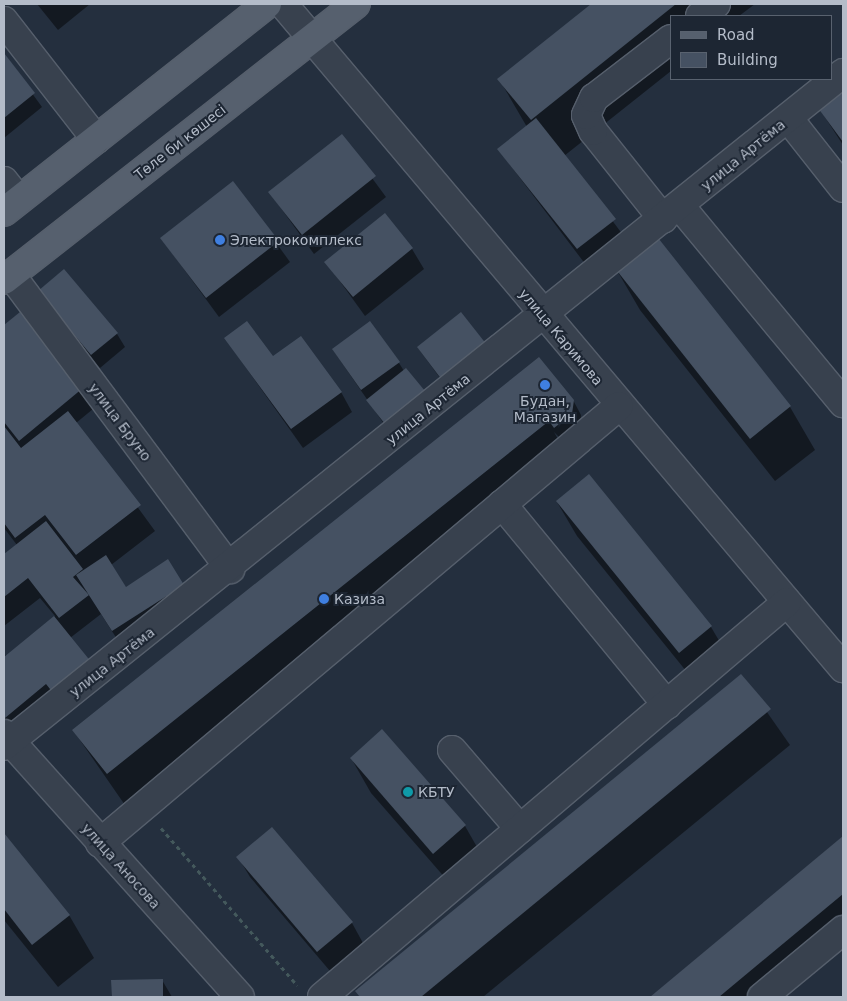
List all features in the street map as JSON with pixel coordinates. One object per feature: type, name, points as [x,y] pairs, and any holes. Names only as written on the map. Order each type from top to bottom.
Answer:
[{"type":"main road","points":[[9,198],[96,139],[267,4]]},
{"type":"main road","name":"Төле би көшесі","points":[[7,277],[356,4]]},
{"type":"street","name":"улица Каримова","points":[[283,4],[543,316],[843,668]]},
{"type":"street","points":[[701,15],[716,4]]},
{"type":"street","points":[[4,21],[96,139]]},
{"type":"street","points":[[670,40],[594,98],[586,115],[593,131],[671,213],[843,403]]},
{"type":"street","name":"улица Артёма","points":[[6,740],[230,569],[843,74]]},
{"type":"street","points":[[788,118],[843,188]]},
{"type":"street","name":"улица Бруно","points":[[7,277],[230,569]]},
{"type":"street","points":[[100,843],[619,406]]},
{"type":"street","points":[[502,504],[667,705]]},
{"type":"street","points":[[311,994],[520,829],[787,602]]},
{"type":"street","name":"улица Аносова","points":[[6,740],[240,997]]},
{"type":"street","points":[[452,750],[520,829]]},
{"type":"street","points":[[762,997],[843,930]]},
{"type":"path","points":[[143,807],[311,994]]},
{"type":"building","points":[[591,4],[676,4],[531,120],[497,79]]},
{"type":"building","points":[[4,53],[35,93],[4,118]]},
{"type":"building","points":[[843,88],[843,142],[818,108]]},
{"type":"building","points":[[536,118],[616,219],[577,249],[497,149]]},
{"type":"building","points":[[342,134],[376,176],[302,235],[268,192]]},
{"type":"building","name":"Электрокомплекс","points":[[233,181],[279,241],[206,298],[160,238]]},
{"type":"building","points":[[385,213],[413,248],[353,297],[324,262]]},
{"type":"building","points":[[655,234],[791,406],[750,439],[614,267]]},
{"type":"building","points":[[64,269],[118,333],[91,355],[38,291]]},
{"type":"building","points":[[20,312],[83,388],[19,441],[4,422],[4,325]]},
{"type":"building","points":[[461,312],[487,345],[442,380],[417,347]]},
{"type":"building","points":[[247,321],[273,356],[301,336],[342,392],[291,429],[224,338]]},
{"type":"building","points":[[370,321],[400,362],[361,390],[332,349]]},
{"type":"building","points":[[539,357],[574,400],[572,414],[554,428],[549,421],[107,774],[72,730]]},
{"type":"building","points":[[406,368],[425,391],[385,424],[366,400]]},
{"type":"building","points":[[68,411],[141,505],[76,555],[45,515],[15,538],[4,523],[4,426],[21,448]]},
{"type":"building","points":[[589,474],[712,626],[679,653],[556,501]]},
{"type":"building","points":[[46,521],[83,569],[73,577],[89,595],[59,618],[28,578],[4,597],[4,554]]},
{"type":"building","points":[[106,555],[126,587],[168,559],[184,585],[112,631],[76,575]]},
{"type":"building","points":[[54,616],[92,663],[54,694],[46,684],[5,718],[4,657]]},
{"type":"building","points":[[741,674],[771,709],[421,997],[360,997],[355,991]]},
{"type":"building","name":"КБТУ","points":[[382,729],[466,825],[433,854],[350,758]]},
{"type":"building","points":[[272,827],[353,922],[317,952],[236,857]]},
{"type":"building","points":[[4,833],[70,915],[32,945],[4,909]]},
{"type":"building","points":[[843,836],[843,894],[719,997],[650,997]]},
{"type":"building","points":[[163,979],[163,997],[112,997],[111,980]]},
{"type":"place","name":"Электрокомплекс","points":[[220,240]]},
{"type":"place","name":"Будан, Магазин","points":[[545,385]]},
{"type":"place","name":"Казиза","points":[[324,599]]},
{"type":"place","name":"КБТУ","points":[[408,792]]}]
